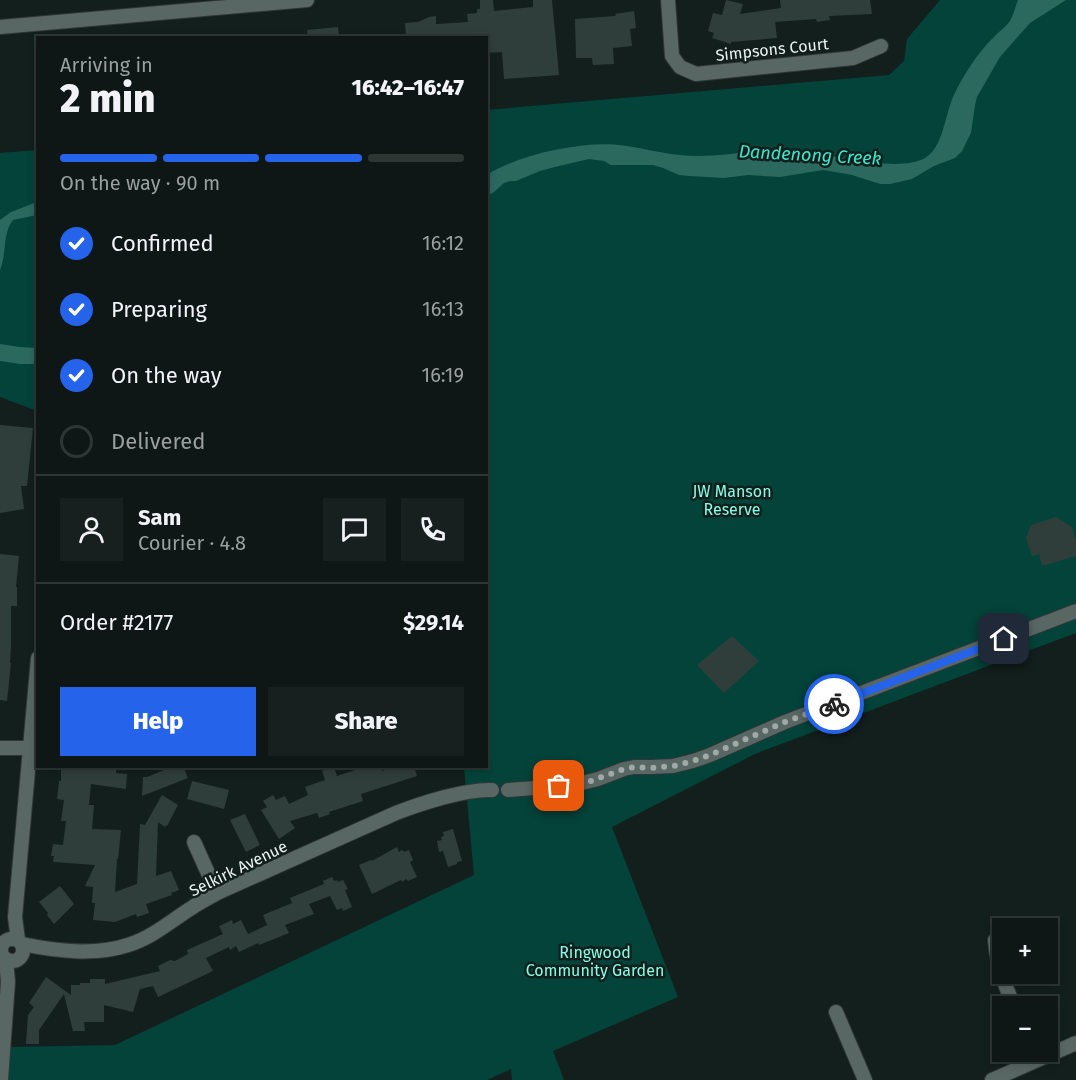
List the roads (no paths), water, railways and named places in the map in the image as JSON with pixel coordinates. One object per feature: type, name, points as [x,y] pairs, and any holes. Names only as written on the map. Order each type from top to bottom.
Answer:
[{"type":"street","points":[[0,27],[307,0]]},
{"type":"street","name":"Simpsons Court","points":[[668,0],[672,56],[680,67],[696,74],[853,58],[881,46]]},
{"type":"street","points":[[508,790],[574,785],[624,769],[674,766],[693,761],[785,722],[1076,610]]},
{"type":"street","points":[[1,1080],[9,950],[15,917],[36,678]]},
{"type":"street","points":[[0,748],[29,748]]},
{"type":"street","name":"Selkirk Avenue","points":[[9,950],[105,950],[129,945],[160,930],[217,893],[396,813],[439,800],[474,799],[492,792]]},
{"type":"street","points":[[194,842],[217,893]]},
{"type":"street","points":[[836,1012],[865,1080]]},
{"type":"street","points":[[1058,1049],[1076,1043]]},
{"type":"street","points":[[992,1080],[1025,1062]]},
{"type":"water","name":"Dandenong Creek","points":[[1018,0],[1066,0],[1030,23],[1000,57],[977,97],[971,133],[962,151],[955,158],[934,166],[912,179],[880,184],[852,175],[823,170],[780,177],[689,176],[679,175],[653,165],[611,165],[604,161],[589,159],[504,183],[488,196],[488,174],[500,167],[554,150],[593,145],[611,144],[689,156],[785,152],[887,164],[914,162],[925,158],[936,147],[950,104],[961,81],[982,50],[1013,16]]},
{"type":"water","points":[[36,202],[36,215],[13,220],[7,231],[0,270],[0,220],[11,212]]},
{"type":"water","points":[[0,344],[36,348],[36,364],[0,361]]},
{"type":"park label","name":"JW Manson Reserve","points":[[732,500]]},
{"type":"park label","name":"Ringwood Community Garden","points":[[595,961]]}]
